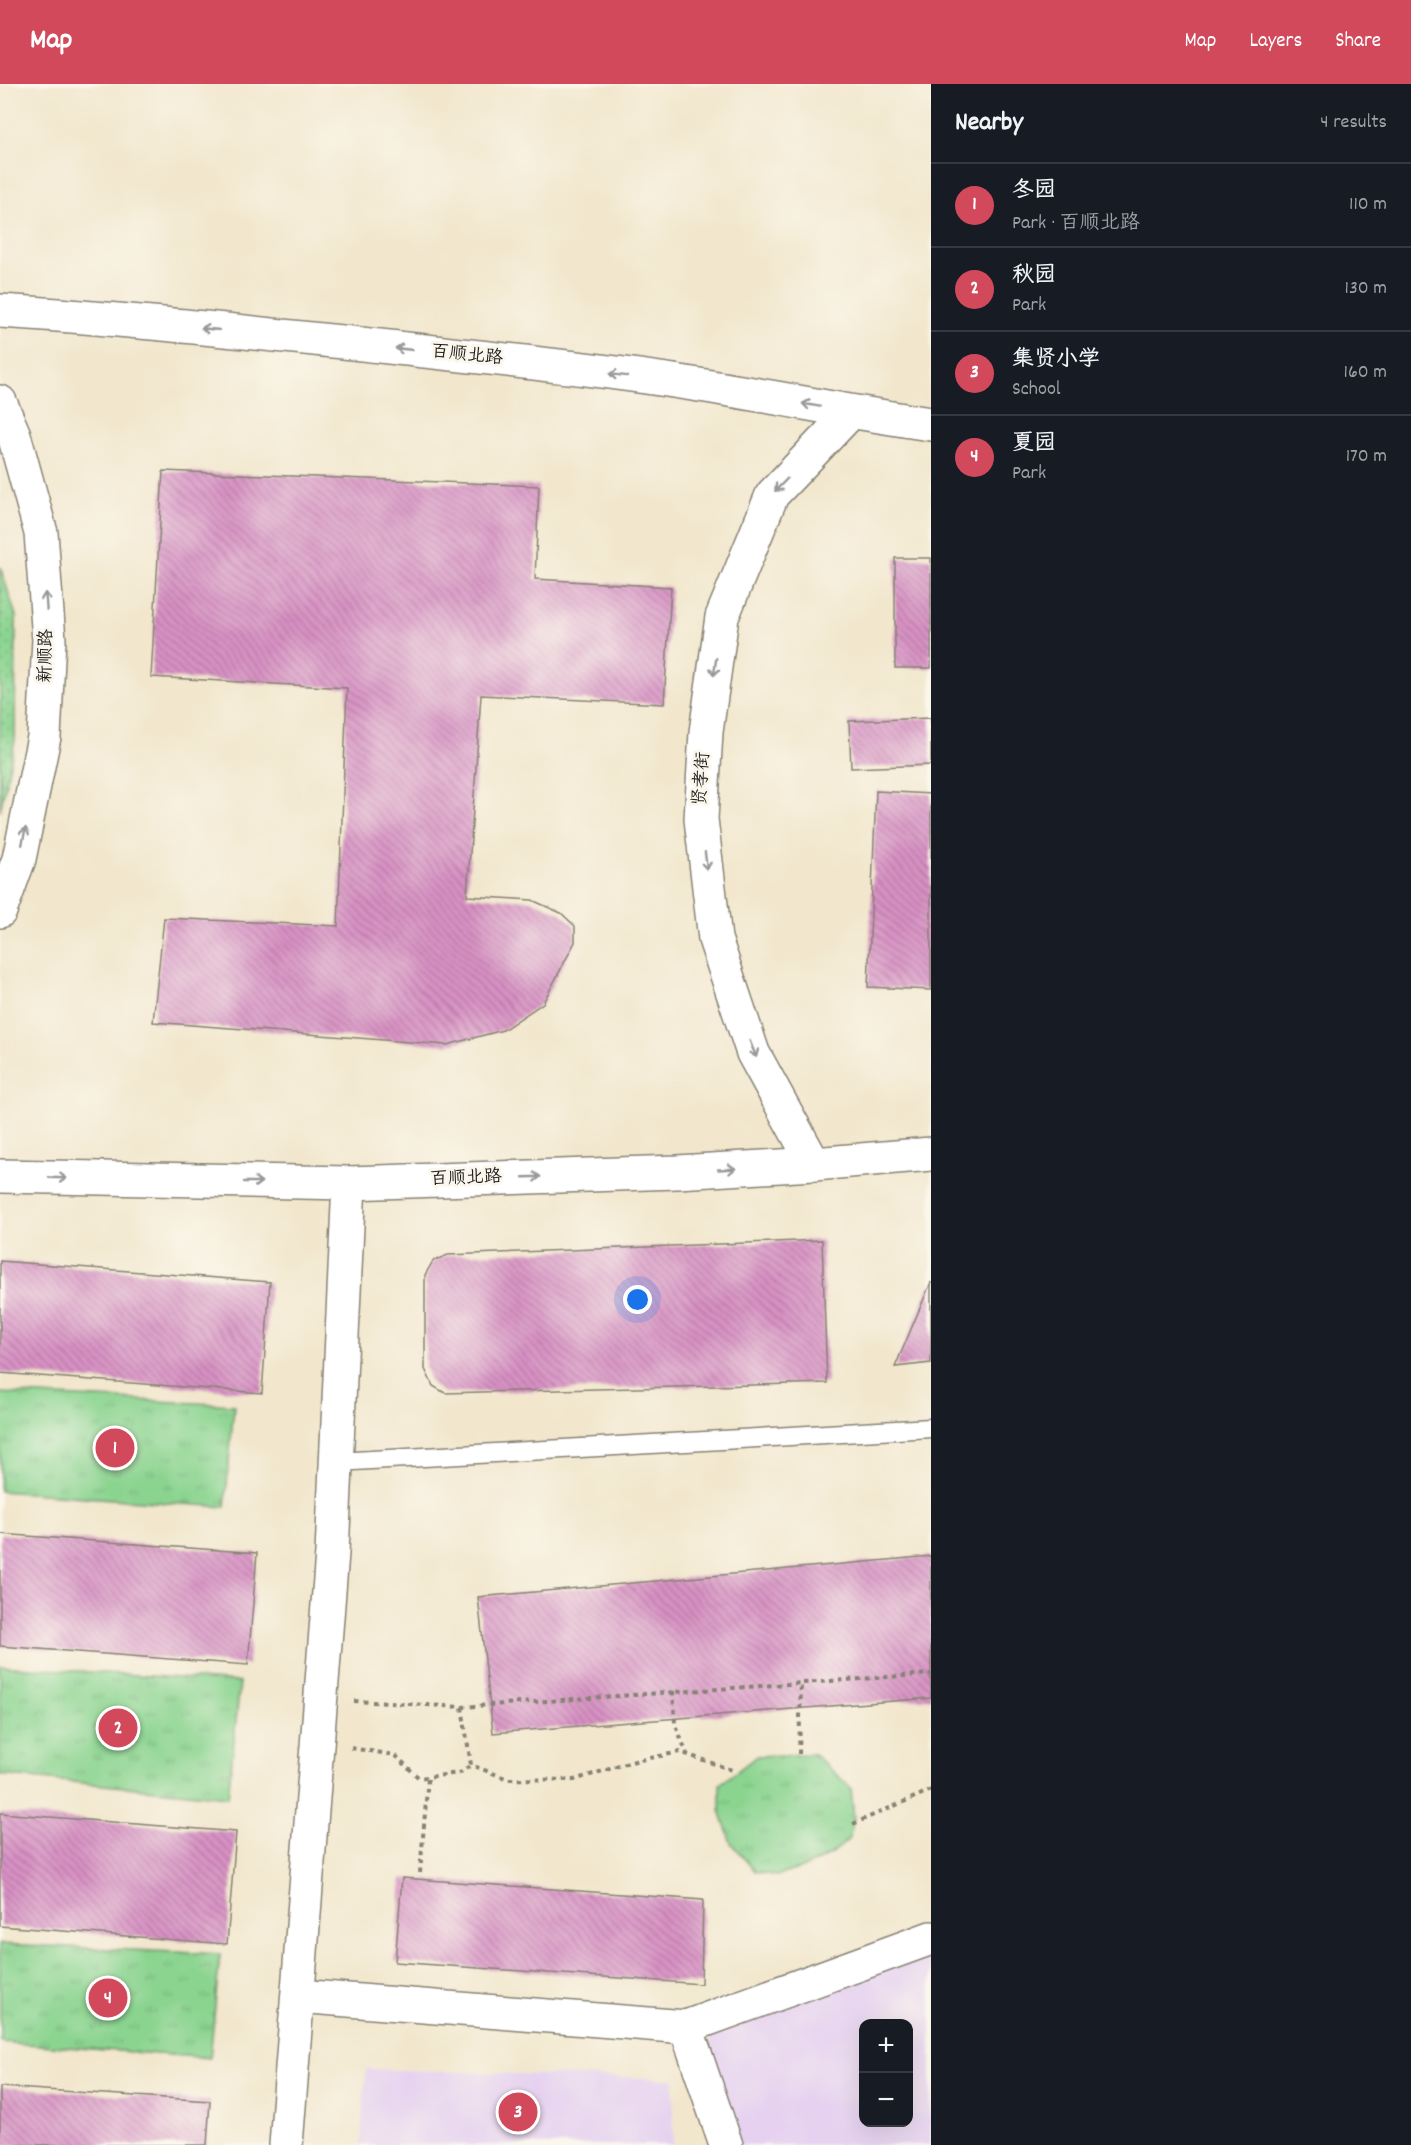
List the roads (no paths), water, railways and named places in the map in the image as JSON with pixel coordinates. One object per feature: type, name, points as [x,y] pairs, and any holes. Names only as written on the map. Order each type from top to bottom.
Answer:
[{"type":"street","name":"百顺北路","points":[[0,310],[210,329],[504,360],[698,385],[931,424]]},
{"type":"street","name":"新顺路","points":[[0,402],[14,435],[41,533],[48,640],[44,737],[20,859],[0,911]]},
{"type":"street","name":"贤孝街","points":[[814,1164],[753,1053],[715,939],[700,819],[706,732],[722,617],[772,495],[850,412]]},
{"type":"street","name":"百顺北路","points":[[0,1176],[349,1183],[677,1172],[931,1154]]},
{"type":"street","points":[[286,2145],[332,1552],[349,1183]]},
{"type":"street","points":[[298,1996],[686,2027],[931,1938]]},
{"type":"street","points":[[686,2027],[726,2145]]},
{"type":"lane","points":[[336,1462],[931,1428]]},
{"type":"place","name":"冬园","points":[[115,1448]]},
{"type":"place","name":"秋园","points":[[118,1728]]},
{"type":"place","name":"夏园","points":[[108,1998]]},
{"type":"place","name":"集贤小学","points":[[518,2112]]}]
